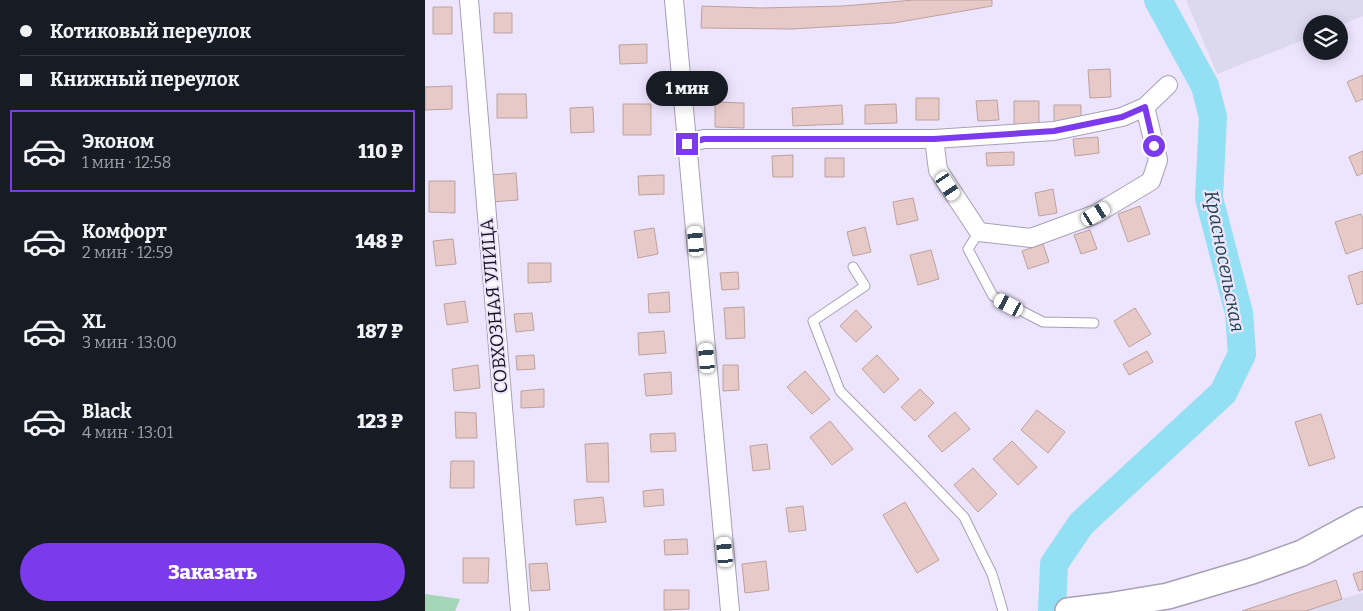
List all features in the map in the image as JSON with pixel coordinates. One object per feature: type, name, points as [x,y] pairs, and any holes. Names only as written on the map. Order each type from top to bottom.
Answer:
[{"type":"main road","points":[[1068,611],[1168,596],[1252,571],[1302,553],[1363,520]]},
{"type":"street","name":"СОВХОЗНАЯ УЛИЦА","points":[[469,0],[520,611]]},
{"type":"street","points":[[674,0],[730,611]]},
{"type":"street","points":[[687,144],[704,139],[934,139],[1054,131],[1122,117],[1145,107],[1168,85]]},
{"type":"street","points":[[934,139],[938,170],[979,232],[1031,238],[1096,214],[1151,181],[1158,160],[1145,107]]},
{"type":"lane","points":[[979,232],[968,249],[993,296],[1043,322],[1094,323]]},
{"type":"lane","points":[[853,267],[865,286],[813,321],[840,391],[914,464],[964,517],[992,574],[1003,611]]},
{"type":"shaded area","points":[[1186,0],[1363,0],[1363,16],[1348,22],[1348,15],[1303,15],[1303,40],[1217,74]]},
{"type":"shaded area","points":[[1363,593],[1363,611],[1296,611]]},
{"type":"green space","points":[[425,594],[460,599],[455,611],[425,611]]},
{"type":"building","points":[[914,0],[992,0],[992,6],[894,23],[792,29],[701,28],[702,6],[762,8],[843,6]]},
{"type":"building","points":[[433,7],[452,7],[452,34],[433,34]]},
{"type":"building","points":[[494,13],[512,13],[512,33],[494,33]]},
{"type":"building","points":[[647,44],[647,63],[620,64],[619,45]]},
{"type":"building","points":[[1110,69],[1111,97],[1090,98],[1088,70]]},
{"type":"building","points":[[1363,75],[1363,99],[1356,102],[1347,82]]},
{"type":"building","points":[[452,86],[452,109],[425,110],[425,87]]},
{"type":"building","points":[[497,94],[526,94],[527,118],[497,118]]},
{"type":"building","points":[[916,98],[939,98],[939,120],[916,120]]},
{"type":"building","points":[[997,100],[999,120],[978,121],[976,101]]},
{"type":"building","points":[[1014,101],[1039,101],[1039,125],[1014,125]]},
{"type":"building","points":[[715,102],[744,103],[744,128],[715,127]]},
{"type":"building","points":[[623,104],[651,104],[651,135],[623,135]]},
{"type":"building","points":[[896,104],[897,123],[865,124],[865,105]]},
{"type":"building","points":[[842,105],[843,124],[793,126],[792,108]]},
{"type":"building","points":[[1054,105],[1081,105],[1081,122],[1054,122]]},
{"type":"building","points":[[593,107],[594,132],[571,133],[570,108]]},
{"type":"building","points":[[1098,137],[1099,153],[1075,156],[1073,139]]},
{"type":"building","points":[[1363,151],[1363,173],[1357,176],[1349,157]]},
{"type":"building","points":[[1014,152],[1014,165],[987,166],[986,153]]},
{"type":"building","points":[[793,155],[793,177],[773,177],[772,156]]},
{"type":"building","points":[[825,158],[844,158],[844,177],[825,177]]},
{"type":"building","points":[[516,173],[518,200],[491,202],[489,175]]},
{"type":"building","points":[[664,175],[664,194],[639,195],[638,176]]},
{"type":"building","points":[[429,181],[455,181],[455,213],[429,212]]},
{"type":"building","points":[[1053,189],[1057,213],[1039,216],[1035,193]]},
{"type":"building","points":[[913,198],[918,220],[897,225],[893,202]]},
{"type":"building","points":[[1140,206],[1150,234],[1128,242],[1118,214]]},
{"type":"building","points":[[1361,214],[1363,218],[1363,248],[1346,254],[1335,222]]},
{"type":"building","points":[[865,227],[871,252],[853,256],[847,232]]},
{"type":"building","points":[[654,228],[658,254],[638,258],[634,231]]},
{"type":"building","points":[[1090,230],[1097,249],[1081,254],[1074,235]]},
{"type":"building","points":[[453,239],[456,264],[436,266],[433,241]]},
{"type":"building","points":[[1043,244],[1049,262],[1028,269],[1022,251]]},
{"type":"building","points":[[931,250],[939,279],[918,285],[910,255]]},
{"type":"building","points":[[528,263],[551,263],[551,282],[528,283]]},
{"type":"building","points":[[1363,271],[1363,303],[1357,305],[1348,276]]},
{"type":"building","points":[[738,272],[739,289],[722,290],[720,273]]},
{"type":"building","points":[[669,292],[670,312],[649,313],[648,294]]},
{"type":"building","points":[[465,301],[468,322],[447,325],[444,304]]},
{"type":"building","points":[[744,307],[745,338],[726,339],[724,308]]},
{"type":"building","points":[[1135,308],[1151,334],[1129,347],[1114,321]]},
{"type":"building","points":[[856,310],[872,327],[856,342],[840,326]]},
{"type":"building","points":[[532,313],[534,330],[516,332],[514,314]]},
{"type":"building","points":[[664,331],[666,353],[639,355],[638,333]]},
{"type":"building","points":[[1147,351],[1153,362],[1129,375],[1123,364]]},
{"type":"building","points":[[534,355],[535,369],[517,370],[516,356]]},
{"type":"building","points":[[877,355],[899,379],[884,393],[862,369]]},
{"type":"building","points":[[478,365],[480,388],[454,391],[452,369]]},
{"type":"building","points":[[723,365],[738,365],[739,390],[723,391]]},
{"type":"building","points":[[805,371],[830,399],[812,414],[787,387]]},
{"type":"building","points":[[671,372],[672,394],[646,396],[644,374]]},
{"type":"building","points":[[544,389],[544,407],[521,408],[521,391]]},
{"type":"building","points":[[920,389],[934,403],[915,421],[901,407]]},
{"type":"building","points":[[1037,410],[1065,432],[1048,453],[1021,430]]},
{"type":"building","points":[[455,412],[476,413],[477,438],[456,438]]},
{"type":"building","points":[[955,412],[970,429],[942,452],[928,436]]},
{"type":"building","points":[[1321,414],[1335,458],[1309,466],[1295,422]]},
{"type":"building","points":[[830,421],[853,449],[832,465],[810,437]]},
{"type":"building","points":[[675,433],[676,451],[651,452],[650,434]]},
{"type":"building","points":[[1012,441],[1037,467],[1018,485],[993,459]]},
{"type":"building","points":[[608,443],[609,482],[587,482],[585,444]]},
{"type":"building","points":[[767,444],[770,469],[753,471],[750,446]]},
{"type":"building","points":[[451,461],[474,461],[474,488],[450,488]]},
{"type":"building","points":[[973,468],[997,494],[978,512],[954,485]]},
{"type":"building","points":[[663,489],[664,505],[644,507],[643,491]]},
{"type":"building","points":[[603,497],[606,522],[576,525],[574,500]]},
{"type":"building","points":[[905,502],[939,560],[917,573],[883,515]]},
{"type":"building","points":[[803,506],[806,530],[789,532],[786,508]]},
{"type":"building","points":[[687,539],[688,554],[665,555],[664,540]]},
{"type":"building","points":[[463,558],[489,558],[488,583],[463,583]]},
{"type":"building","points":[[766,561],[769,590],[745,593],[742,564]]},
{"type":"building","points":[[547,563],[550,590],[531,591],[529,564]]},
{"type":"building","points":[[1363,571],[1363,589],[1359,591],[1353,574]]},
{"type":"building","points":[[1336,580],[1342,599],[1306,611],[1242,611]]},
{"type":"building","points":[[664,590],[689,590],[689,609],[664,610]]},
{"type":"waterway","name":"Красносельская","points":[[1052,611],[1054,564],[1081,524],[1223,393],[1242,354],[1239,313],[1209,198],[1213,117],[1205,86],[1158,0]]},
{"type":"route","points":[[687,144],[704,139],[934,139],[1054,131],[1122,117],[1145,107],[1154,146]]}]
